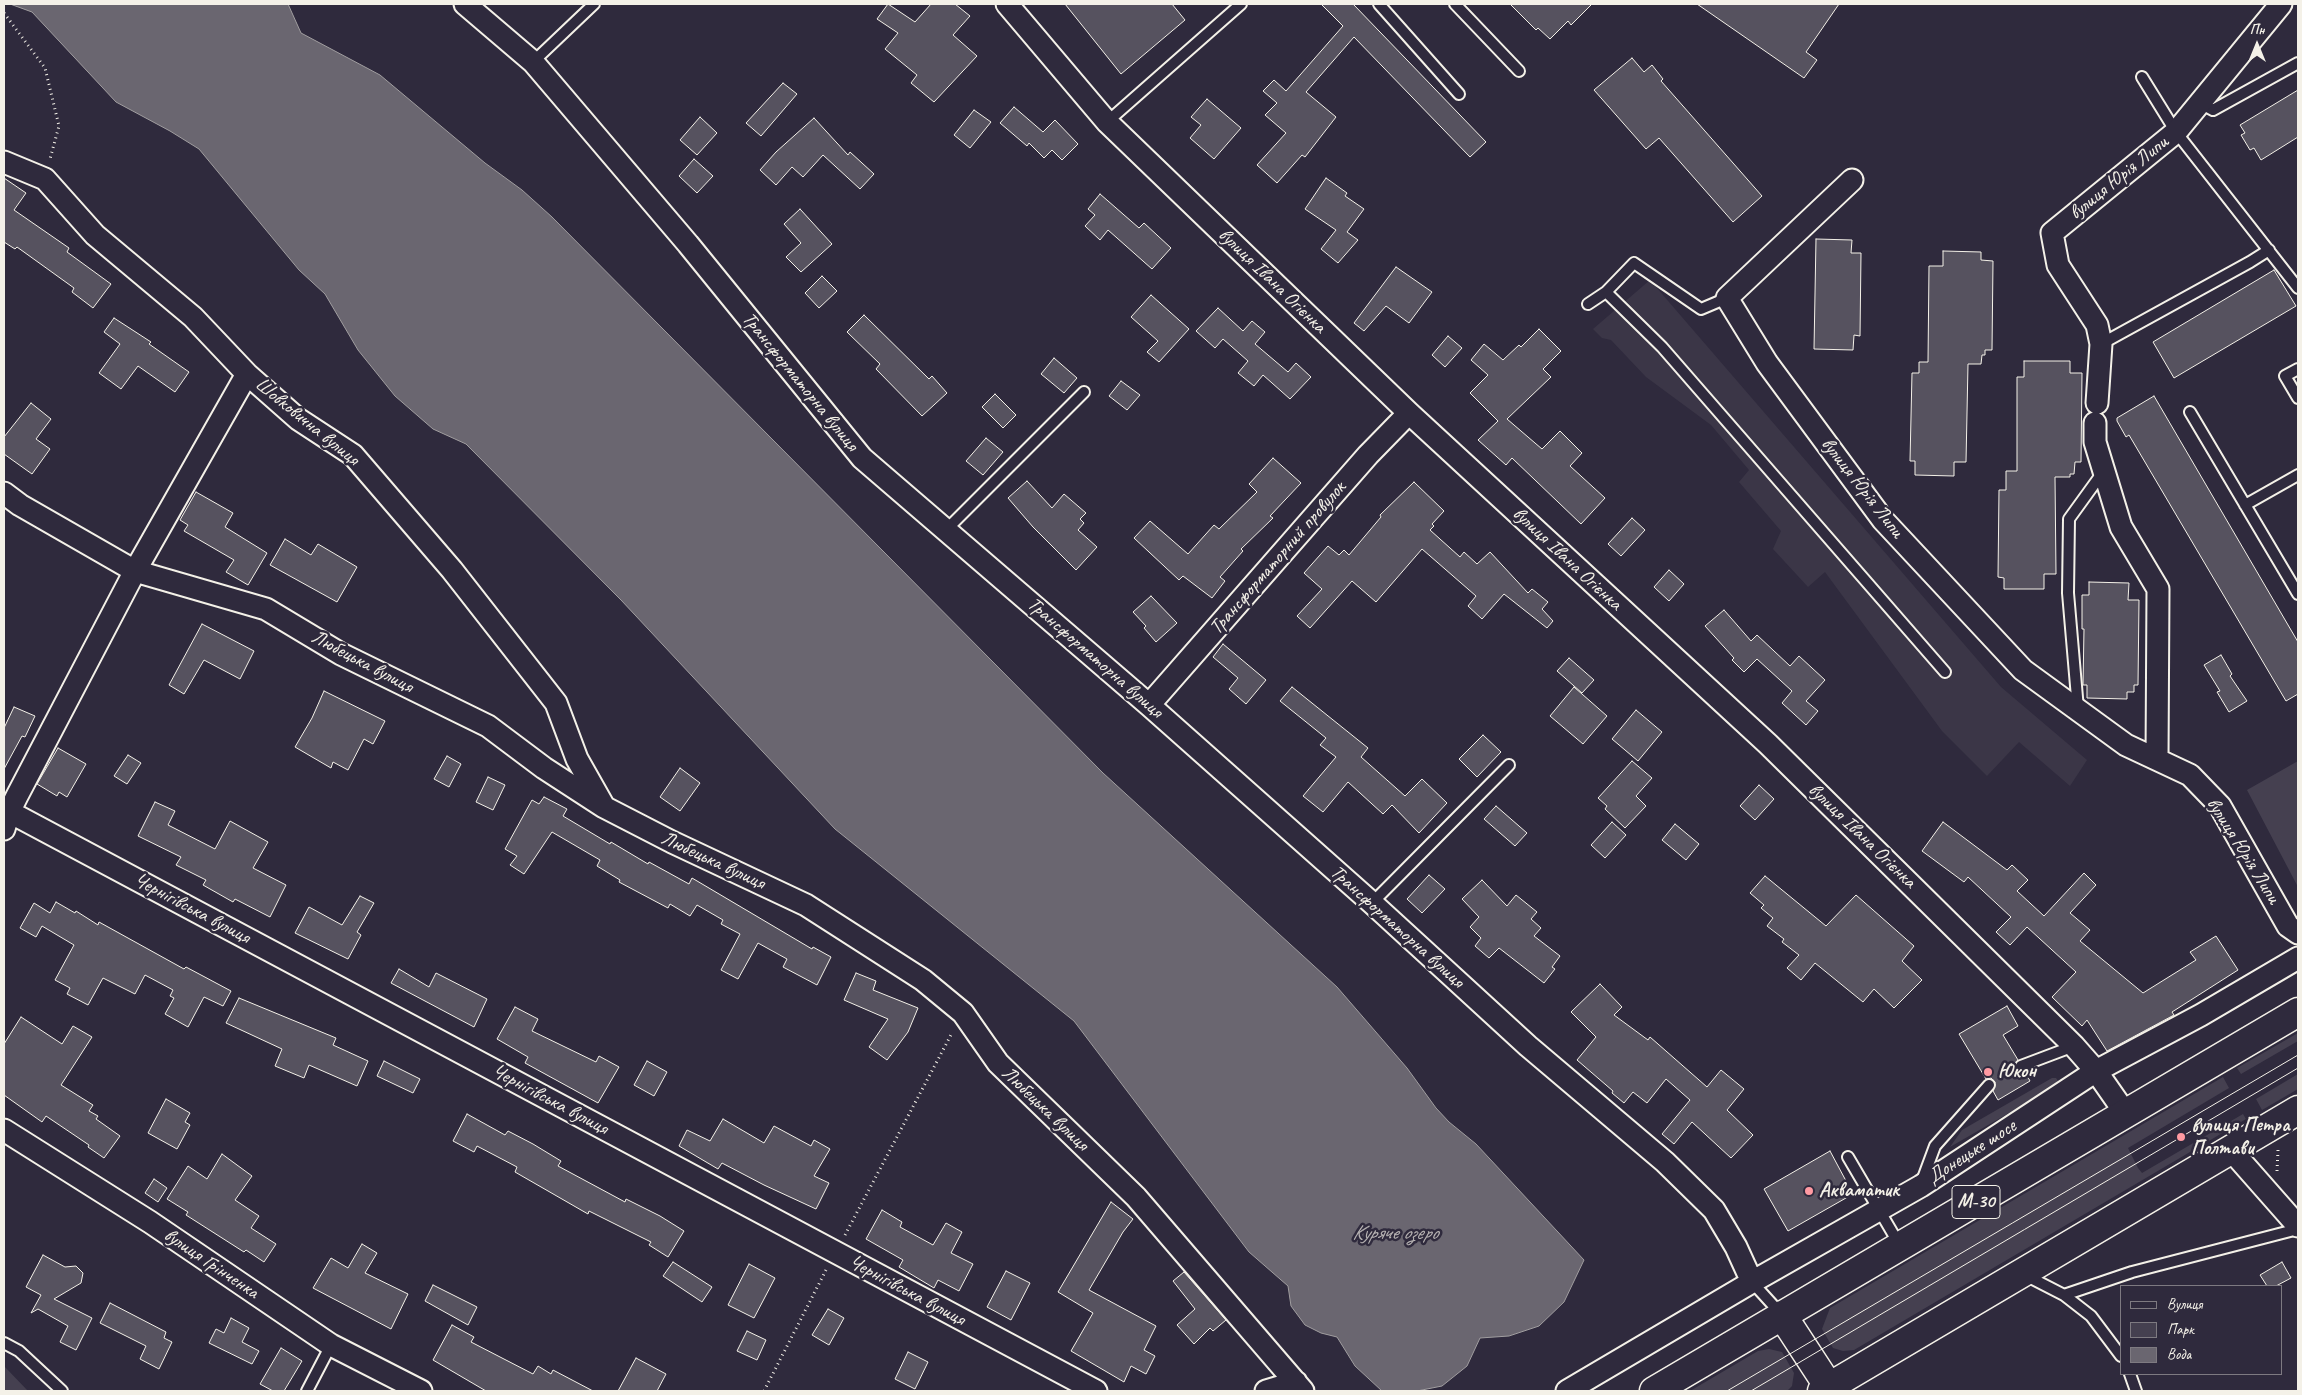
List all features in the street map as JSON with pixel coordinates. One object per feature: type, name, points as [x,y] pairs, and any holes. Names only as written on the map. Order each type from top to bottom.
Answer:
[{"type":"highway","name":"М-30","points":[[1654,1391],[2298,1012]]},
{"type":"highway","points":[[1782,1315],[1825,1389],[2298,1110]]},
{"type":"street","name":"Трансформаторна вулиця","points":[[465,4],[533,62],[688,244],[862,458],[1150,705],[1372,903],[1528,1046],[1672,1168],[1714,1210],[1736,1247],[1752,1282]]},
{"type":"street","name":"вулиця Івана Огієнка","points":[[1008,4],[1107,122],[1409,413],[1768,744],[2074,1046],[2096,1071],[2126,1114]]},
{"type":"street","name":"вулиця Юрія Липи","points":[[2157,759],[2158,589],[2121,527],[2095,442],[2101,344],[2097,325],[2058,265],[2052,233],[2176,132],[2280,4]]},
{"type":"street","name":"Шовковична вулиця","points":[[4,162],[45,179],[95,235],[193,317],[247,374],[298,418],[353,455],[452,570],[556,703],[577,759],[604,807]]},
{"type":"street","points":[[1727,298],[1852,180]]},
{"type":"street","name":"вулиця Юрія Липи","points":[[1727,298],[1767,363],[1883,520],[2023,670],[2126,745],[2190,775],[2220,806],[2288,926],[2298,932]]},
{"type":"street","points":[[5,817],[135,571],[247,374]]},
{"type":"street","name":"Трансформаторний провулок","points":[[1150,705],[1368,455],[1409,413]]},
{"type":"street","name":"Любецька вулиця","points":[[4,493],[20,505],[135,571],[266,609],[342,654],[488,726],[544,768],[604,807],[672,842],[806,905],[923,980],[962,1013],[998,1063],[1136,1197],[1299,1387]]},
{"type":"street","name":"Чернігівська вулиця","points":[[5,817],[1096,1391]]},
{"type":"street","name":"Донецьке шосе","points":[[1567,1391],[1752,1282],[1921,1186],[2096,1071],[2201,1015],[2298,958]]},
{"type":"street","name":"вулиця Грінченка","points":[[4,1130],[150,1222],[331,1345],[421,1391]]},
{"type":"street","points":[[2231,1150],[2298,1227]]},
{"type":"street","points":[[1266,1391],[1299,1387]]},
{"type":"lane","points":[[533,62],[594,4]]},
{"type":"lane","points":[[1107,122],[1241,4]]},
{"type":"lane","points":[[1379,4],[1459,94]]},
{"type":"lane","points":[[1455,4],[1519,71]]},
{"type":"lane","points":[[2200,104],[2213,110],[2298,63]]},
{"type":"lane","points":[[2142,77],[2176,132],[2298,288]]},
{"type":"lane","points":[[2101,344],[2269,250]]},
{"type":"lane","points":[[1588,304],[1606,292],[1634,263],[1701,309],[1727,298]]},
{"type":"lane","points":[[1606,292],[1662,347],[1945,672]]},
{"type":"lane","points":[[2298,369],[2285,376],[2298,398]]},
{"type":"lane","points":[[946,530],[1084,392]]},
{"type":"lane","points":[[2190,412],[2298,594]]},
{"type":"lane","points":[[2079,712],[2068,593],[2069,519],[2104,471]]},
{"type":"lane","points":[[2245,505],[2298,475]]},
{"type":"lane","points":[[1372,903],[1510,764]]},
{"type":"lane","points":[[2021,1066],[2074,1046]]},
{"type":"lane","points":[[1921,1186],[1935,1146],[1989,1085]]},
{"type":"lane","points":[[1848,1157],[1901,1247]]},
{"type":"lane","points":[[2064,1295],[2132,1272],[2298,1227]]},
{"type":"lane","points":[[2021,1274],[2064,1295],[2091,1316],[2120,1355]]},
{"type":"lane","points":[[1752,1282],[1782,1315]]},
{"type":"lane","points":[[4,1343],[19,1351],[62,1391]]},
{"type":"lane","points":[[307,1391],[331,1345]]},
{"type":"lane","points":[[2130,1375],[2136,1391]]},
{"type":"path","points":[[4,13],[45,68],[59,126],[45,179]]},
{"type":"path","points":[[764,1391],[962,1013]]},
{"type":"shaded area","points":[[1650,280],[2001,687],[2087,760],[2070,786],[2019,742],[1987,776],[1942,731],[1825,572],[1808,587],[1773,549],[1781,531],[1739,482],[1749,470],[1711,425],[1646,377],[1611,340],[1602,338],[1593,329]]},
{"type":"green space","points":[[2298,761],[2298,887],[2247,790]]},
{"type":"green space","points":[[2298,1033],[2298,1041],[2241,1074],[2237,1068]]},
{"type":"green space","points":[[2298,1074],[2298,1089],[2262,1110],[2256,1099]]},
{"type":"green space","points":[[2223,1077],[2229,1088],[2128,1148],[2138,1168],[2142,1173],[2243,1114],[2246,1119],[1854,1350],[1843,1351],[1833,1348],[1822,1329],[1830,1308]]},
{"type":"green space","points":[[2052,1078],[2056,1078],[2058,1081],[2054,1087],[1950,1147],[1962,1130]]},
{"type":"green space","points":[[1769,1349],[1782,1352],[1794,1373],[1792,1386],[1787,1391],[1690,1391],[1758,1351]]},
{"type":"green space","points":[[4,1366],[28,1391],[4,1391]]},
{"type":"water","name":"Куряче озеро","points":[[10,4],[288,4],[301,33],[380,75],[485,163],[522,190],[552,217],[1103,773],[1337,987],[1407,1068],[1436,1108],[1449,1122],[1476,1144],[1584,1260],[1564,1302],[1539,1326],[1509,1336],[1480,1338],[1467,1366],[1442,1386],[1417,1391],[1382,1391],[1355,1366],[1337,1337],[1321,1333],[1305,1325],[1291,1306],[1288,1286],[1249,1252],[1074,1021],[835,829],[621,600],[466,444],[433,429],[395,396],[358,350],[325,294],[299,270],[199,149],[116,102],[32,12]]},
{"type":"building","points":[[888,4],[915,22],[931,4],[955,4],[970,16],[953,35],[977,56],[934,102],[911,83],[917,75],[885,49],[898,33],[877,19]]},
{"type":"building","points":[[1065,4],[1172,4],[1185,20],[1121,74]]},
{"type":"building","points":[[1321,4],[1353,4],[1486,142],[1470,157],[1354,37],[1306,92],[1336,117],[1305,157],[1302,155],[1277,183],[1257,165],[1286,133],[1265,115],[1277,103],[1263,91],[1274,80],[1286,91],[1343,26]]},
{"type":"building","points":[[1510,4],[1592,4],[1571,25],[1568,21],[1550,39],[1538,28],[1536,30]]},
{"type":"building","points":[[1697,4],[1839,4],[1806,52],[1817,60],[1804,78]]},
{"type":"building","points":[[1632,58],[1644,72],[1652,65],[1663,79],[1661,81],[1762,196],[1733,222],[1659,138],[1646,149],[1594,90]]},
{"type":"building","points":[[783,83],[797,94],[761,136],[746,123]]},
{"type":"building","points":[[2298,90],[2298,137],[2261,160],[2254,148],[2250,150],[2241,135],[2245,133],[2240,125]]},
{"type":"building","points":[[1207,99],[1241,128],[1214,159],[1190,138],[1201,125],[1191,117]]},
{"type":"building","points":[[1014,107],[1043,132],[1055,120],[1078,144],[1062,160],[1052,150],[1044,158],[1029,143],[1027,146],[1000,123]]},
{"type":"building","points":[[974,110],[991,122],[970,148],[954,135]]},
{"type":"building","points":[[700,117],[717,133],[697,155],[680,140]]},
{"type":"building","points":[[814,118],[848,155],[850,152],[874,174],[860,189],[823,155],[803,177],[792,167],[776,185],[760,170],[776,152]]},
{"type":"building","points":[[694,159],[713,176],[697,193],[679,176]]},
{"type":"building","points":[[4,178],[26,193],[14,210],[69,248],[67,252],[111,284],[93,308],[72,292],[74,288],[17,247],[15,249],[4,242]]},
{"type":"building","points":[[1326,178],[1347,193],[1345,196],[1364,209],[1347,232],[1358,240],[1338,263],[1321,249],[1336,230],[1305,209]]},
{"type":"building","points":[[1100,194],[1139,228],[1144,223],[1171,248],[1152,269],[1108,230],[1100,240],[1085,226],[1095,215],[1088,209]]},
{"type":"building","points":[[800,209],[832,244],[801,272],[786,257],[801,243],[784,224]]},
{"type":"building","points":[[1816,239],[1852,240],[1851,253],[1861,253],[1860,336],[1854,335],[1853,350],[1814,349]]},
{"type":"building","points":[[1943,251],[1981,252],[1981,260],[1993,261],[1992,350],[1985,350],[1985,355],[1982,355],[1981,364],[1968,364],[1966,462],[1954,462],[1954,476],[1915,475],[1915,461],[1910,461],[1912,373],[1919,373],[1919,362],[1928,362],[1929,266],[1943,266]]},
{"type":"building","points":[[1396,267],[1432,292],[1409,323],[1386,306],[1364,331],[1354,323]]},
{"type":"building","points":[[2274,270],[2296,306],[2174,378],[2153,342]]},
{"type":"building","points":[[822,276],[837,291],[819,308],[805,293]]},
{"type":"building","points":[[1151,295],[1189,329],[1159,362],[1147,352],[1158,341],[1131,317]]},
{"type":"building","points":[[1218,308],[1243,331],[1252,321],[1265,332],[1255,344],[1288,372],[1296,363],[1311,377],[1290,399],[1263,375],[1254,386],[1238,373],[1248,361],[1223,339],[1215,348],[1196,331]]},
{"type":"building","points":[[864,315],[929,379],[932,376],[947,393],[922,416],[876,369],[880,364],[847,332]]},
{"type":"building","points":[[114,318],[151,342],[149,344],[189,372],[175,392],[138,366],[121,389],[99,373],[120,344],[104,332]]},
{"type":"building","points":[[1539,329],[1561,351],[1543,369],[1551,377],[1507,419],[1542,449],[1560,431],[1582,453],[1570,466],[1605,498],[1581,524],[1512,458],[1506,465],[1478,440],[1498,421],[1470,393],[1488,375],[1471,360],[1484,344],[1503,360],[1519,345],[1521,347]]},
{"type":"building","points":[[1448,336],[1462,348],[1445,367],[1432,355]]},
{"type":"building","points":[[1054,358],[1077,378],[1064,393],[1041,374]]},
{"type":"building","points":[[2024,361],[2070,361],[2070,373],[2082,373],[2081,462],[2075,462],[2074,474],[2070,474],[2070,477],[2055,477],[2056,574],[2044,574],[2044,589],[2004,589],[2004,578],[1998,577],[1999,490],[2006,490],[2006,471],[2017,471],[2017,377],[2024,377]]},
{"type":"building","points":[[1121,381],[1140,395],[1127,410],[1109,396]]},
{"type":"building","points":[[995,394],[1016,415],[1003,428],[982,407]]},
{"type":"building","points":[[2154,396],[2298,642],[2298,694],[2286,701],[2129,435],[2126,437],[2117,421],[2117,418]]},
{"type":"building","points":[[31,403],[51,419],[36,439],[50,449],[32,474],[4,454],[4,437]]},
{"type":"building","points":[[986,438],[1003,452],[983,475],[966,461]]},
{"type":"building","points":[[1273,458],[1301,483],[1270,516],[1273,518],[1241,549],[1243,551],[1220,577],[1225,581],[1212,598],[1183,576],[1179,580],[1134,538],[1150,521],[1188,554],[1214,525],[1219,529],[1257,492],[1249,484]]},
{"type":"building","points":[[1027,481],[1052,508],[1064,494],[1086,513],[1080,519],[1084,523],[1078,530],[1097,547],[1076,570],[1033,527],[1008,498]]},
{"type":"building","points":[[1414,482],[1444,511],[1432,524],[1434,526],[1430,530],[1460,557],[1464,552],[1477,564],[1490,552],[1528,593],[1532,589],[1548,602],[1542,609],[1553,621],[1547,628],[1504,594],[1482,619],[1468,606],[1476,596],[1422,549],[1376,602],[1352,581],[1310,628],[1297,616],[1322,589],[1304,573],[1328,546],[1339,555],[1344,550],[1349,555],[1381,517],[1380,515]]},
{"type":"building","points":[[196,492],[233,513],[225,527],[267,553],[248,585],[226,572],[234,560],[184,531],[188,525],[180,520]]},
{"type":"building","points":[[1632,518],[1645,530],[1621,556],[1608,544]]},
{"type":"building","points":[[285,539],[311,555],[318,544],[357,567],[337,602],[270,565]]},
{"type":"building","points":[[1669,570],[1684,584],[1669,601],[1654,587]]},
{"type":"building","points":[[2089,582],[2129,583],[2128,600],[2139,600],[2138,685],[2134,685],[2134,692],[2127,692],[2127,699],[2087,698],[2087,685],[2083,685],[2084,629],[2082,629],[2082,595],[2089,595]]},
{"type":"building","points":[[1151,596],[1177,623],[1156,642],[1144,628],[1146,626],[1133,612]]},
{"type":"building","points":[[1724,610],[1751,641],[1757,635],[1790,666],[1799,656],[1825,680],[1806,701],[1818,711],[1806,725],[1782,703],[1792,691],[1757,659],[1744,672],[1705,626]]},
{"type":"building","points":[[202,624],[254,651],[240,679],[204,660],[184,694],[169,685]]},
{"type":"building","points":[[1223,644],[1266,680],[1246,704],[1229,689],[1238,678],[1213,657]]},
{"type":"building","points":[[2221,655],[2232,674],[2230,676],[2247,701],[2229,712],[2217,692],[2220,691],[2204,665]]},
{"type":"building","points":[[1569,658],[1594,680],[1582,693],[1557,671]]},
{"type":"building","points":[[1292,687],[1368,748],[1361,757],[1405,796],[1422,779],[1447,803],[1419,833],[1392,805],[1383,814],[1348,782],[1323,812],[1303,796],[1336,757],[1320,745],[1326,738],[1280,701]]},
{"type":"building","points":[[1574,687],[1607,716],[1583,744],[1550,716]]},
{"type":"building","points":[[324,691],[385,721],[373,744],[364,739],[348,770],[333,762],[331,768],[295,747],[312,718]]},
{"type":"building","points":[[14,707],[35,716],[25,737],[22,736],[4,769],[4,728]]},
{"type":"building","points":[[1636,710],[1662,732],[1638,761],[1612,739]]},
{"type":"building","points":[[1483,735],[1501,752],[1477,777],[1459,759]]},
{"type":"building","points":[[58,748],[86,764],[67,797],[59,792],[57,796],[37,784]]},
{"type":"building","points":[[128,755],[141,763],[127,784],[114,776]]},
{"type":"building","points":[[447,756],[461,764],[449,787],[434,779]]},
{"type":"building","points":[[1632,761],[1652,778],[1636,796],[1646,806],[1625,828],[1605,809],[1607,806],[1598,798]]},
{"type":"building","points":[[680,768],[700,783],[680,811],[660,797]]},
{"type":"building","points":[[488,777],[505,785],[493,810],[476,802]]},
{"type":"building","points":[[1759,785],[1774,799],[1755,820],[1740,806]]},
{"type":"building","points":[[544,797],[567,809],[563,816],[610,844],[611,842],[648,864],[649,862],[689,884],[692,878],[812,949],[813,947],[831,957],[817,985],[783,967],[787,959],[758,943],[738,979],[721,970],[740,934],[721,924],[723,920],[697,905],[690,916],[670,904],[668,908],[619,882],[620,880],[597,866],[600,860],[552,832],[524,874],[510,865],[517,856],[505,849],[532,800],[539,804]]},
{"type":"building","points":[[155,802],[175,811],[168,825],[215,849],[230,821],[268,842],[253,868],[286,885],[270,917],[235,899],[233,902],[203,885],[206,880],[176,865],[181,857],[138,836]]},
{"type":"building","points":[[1496,806],[1527,833],[1515,846],[1484,819]]},
{"type":"building","points":[[1612,822],[1626,835],[1605,858],[1591,845]]},
{"type":"building","points":[[1943,822],[2007,870],[2012,865],[2028,880],[2017,891],[2044,916],[2084,873],[2096,885],[2070,913],[2090,930],[2080,941],[2143,993],[2196,960],[2190,952],[2216,936],[2238,970],[2172,1012],[2174,1015],[2107,1051],[2087,1020],[2082,1026],[2052,997],[2076,972],[2027,927],[2010,945],[1996,932],[2011,917],[1968,877],[1964,882],[1922,851]]},
{"type":"building","points":[[1675,824],[1699,844],[1686,860],[1662,840]]},
{"type":"building","points":[[1429,875],[1445,889],[1422,913],[1407,899]]},
{"type":"building","points":[[1765,876],[1826,926],[1856,895],[1914,946],[1902,961],[1922,980],[1894,1008],[1874,989],[1863,1002],[1815,963],[1801,980],[1787,968],[1799,955],[1782,942],[1784,939],[1767,926],[1773,918],[1761,908],[1764,905],[1750,893]]},
{"type":"building","points":[[1482,880],[1507,906],[1516,895],[1537,912],[1531,919],[1541,928],[1534,936],[1560,956],[1552,967],[1555,969],[1544,983],[1499,948],[1489,958],[1475,946],[1481,938],[1470,927],[1479,917],[1462,899]]},
{"type":"building","points":[[360,896],[374,903],[357,932],[361,935],[348,959],[295,933],[309,907],[342,925]]},
{"type":"building","points":[[56,902],[75,913],[76,911],[98,925],[99,922],[184,969],[186,967],[231,991],[223,1006],[204,997],[188,1027],[165,1014],[174,998],[170,996],[173,990],[145,975],[135,994],[103,978],[88,1005],[67,994],[70,988],[55,980],[74,945],[42,926],[36,937],[20,928],[34,903],[50,913]]},
{"type":"building","points":[[399,969],[429,987],[436,973],[487,999],[474,1027],[391,983]]},
{"type":"building","points":[[856,973],[876,981],[873,990],[918,1008],[908,1032],[887,1060],[869,1047],[888,1019],[844,1000]]},
{"type":"building","points":[[1600,984],[1622,1007],[1614,1015],[1648,1040],[1650,1037],[1707,1087],[1721,1070],[1744,1089],[1727,1110],[1753,1135],[1731,1158],[1692,1122],[1674,1144],[1662,1134],[1690,1100],[1666,1079],[1647,1103],[1633,1092],[1624,1103],[1577,1060],[1596,1037],[1571,1012]]},
{"type":"building","points":[[239,998],[336,1038],[333,1045],[368,1061],[357,1086],[309,1065],[304,1078],[275,1066],[282,1049],[226,1023]]},
{"type":"building","points":[[2007,1006],[2018,1026],[2003,1035],[2018,1060],[2014,1064],[2015,1069],[2019,1073],[2025,1072],[2030,1081],[1998,1100],[1993,1091],[1995,1082],[1991,1078],[1986,1079],[1959,1034]]},
{"type":"building","points":[[515,1007],[538,1019],[532,1031],[596,1062],[599,1056],[619,1067],[598,1103],[525,1063],[528,1057],[497,1039]]},
{"type":"building","points":[[21,1017],[62,1044],[73,1026],[92,1037],[61,1085],[93,1105],[89,1111],[98,1116],[96,1119],[120,1136],[104,1158],[88,1147],[89,1145],[46,1116],[42,1122],[4,1095],[4,1044]]},
{"type":"building","points":[[384,1061],[420,1079],[413,1093],[377,1076]]},
{"type":"building","points":[[647,1061],[667,1072],[654,1096],[634,1085]]},
{"type":"building","points":[[166,1099],[190,1113],[185,1122],[190,1125],[177,1149],[148,1133]]},
{"type":"building","points":[[467,1114],[505,1135],[508,1131],[533,1144],[561,1161],[558,1166],[625,1202],[626,1199],[660,1216],[684,1231],[668,1257],[649,1245],[651,1242],[589,1211],[588,1214],[515,1172],[517,1167],[477,1146],[474,1152],[453,1141]]},
{"type":"building","points":[[723,1119],[764,1143],[774,1126],[811,1146],[814,1140],[830,1149],[814,1176],[829,1183],[816,1209],[722,1163],[718,1169],[679,1146],[687,1130],[710,1141]]},
{"type":"building","name":"Акваматик","points":[[1830,1151],[1853,1194],[1788,1231],[1764,1189]]},
{"type":"building","points":[[222,1154],[252,1176],[235,1200],[259,1216],[251,1228],[276,1244],[264,1262],[246,1250],[244,1252],[186,1215],[188,1212],[167,1199],[188,1166],[207,1179]]},
{"type":"building","points":[[154,1179],[167,1188],[158,1202],[145,1193]]},
{"type":"building","points":[[1111,1202],[1133,1219],[1123,1232],[1089,1290],[1156,1326],[1144,1350],[1155,1356],[1146,1374],[1131,1366],[1124,1382],[1071,1351],[1093,1313],[1058,1292]]},
{"type":"building","points":[[882,1210],[902,1222],[900,1227],[933,1245],[946,1223],[962,1232],[951,1253],[973,1264],[959,1291],[938,1280],[934,1288],[899,1267],[903,1260],[866,1239]]},
{"type":"building","points":[[362,1244],[377,1253],[365,1273],[408,1294],[391,1329],[313,1288],[331,1258],[348,1268]]},
{"type":"building","points":[[43,1255],[65,1267],[76,1266],[83,1273],[81,1283],[54,1299],[92,1318],[76,1350],[60,1342],[68,1326],[38,1309],[31,1313],[41,1295],[26,1287]]},
{"type":"building","points":[[673,1262],[712,1287],[702,1302],[663,1276]]},
{"type":"building","points":[[2282,1262],[2291,1278],[2278,1285],[2266,1285],[2260,1275]]},
{"type":"building","points":[[749,1264],[775,1278],[754,1318],[728,1305]]},
{"type":"building","points":[[1006,1271],[1030,1283],[1011,1320],[987,1307]]},
{"type":"building","points":[[1184,1272],[1226,1320],[1213,1331],[1210,1328],[1194,1344],[1177,1325],[1195,1309],[1173,1281]]},
{"type":"building","points":[[433,1285],[477,1307],[468,1325],[425,1301]]},
{"type":"building","points":[[110,1303],[166,1332],[164,1338],[172,1342],[159,1369],[140,1359],[146,1346],[100,1323]]},
{"type":"building","points":[[828,1309],[844,1318],[829,1345],[812,1335]]},
{"type":"building","points":[[231,1318],[249,1328],[242,1342],[259,1351],[252,1364],[209,1343],[216,1329],[224,1333]]},
{"type":"building","points":[[452,1325],[474,1337],[471,1342],[533,1374],[538,1366],[551,1374],[553,1370],[593,1391],[486,1391],[433,1360]]},
{"type":"building","points":[[747,1331],[766,1340],[757,1360],[737,1351]]},
{"type":"building","points":[[281,1348],[302,1361],[284,1391],[273,1391],[260,1384]]},
{"type":"building","points":[[908,1352],[928,1362],[915,1389],[895,1379]]},
{"type":"building","points":[[636,1358],[666,1374],[657,1391],[618,1391]]},
{"type":"tram line","points":[[1727,1391],[2298,1055]]},
{"type":"tram line","points":[[1751,1391],[2298,1068]]},
{"type":"place","name":"Юкон","points":[[1988,1072]]},
{"type":"place","name":"вулиця Петра Полтави","points":[[2181,1137]]},
{"type":"place","name":"Акваматик","points":[[1809,1191]]}]
